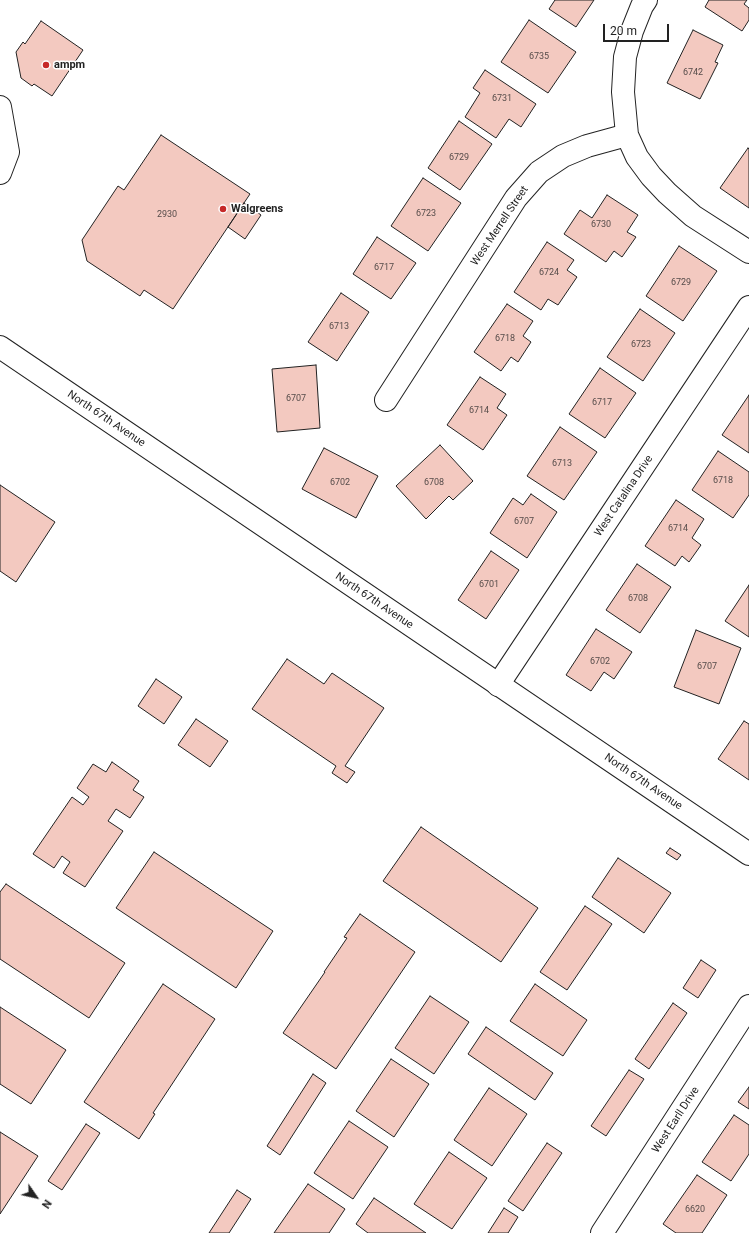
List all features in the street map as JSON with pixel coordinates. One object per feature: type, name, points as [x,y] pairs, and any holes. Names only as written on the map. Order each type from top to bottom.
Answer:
[{"type":"street","points":[[646,0],[632,31],[625,57],[623,92],[628,135],[637,157],[667,194],[693,216],[749,252]]},
{"type":"street","points":[[0,107],[8,152],[0,173]]},
{"type":"street","name":"West Merrell Street","points":[[386,400],[516,198],[539,172],[563,156],[587,146],[628,135]]},
{"type":"street","name":"West Catalina Drive","points":[[498,685],[749,307]]},
{"type":"street","name":"North 67th Avenue","points":[[0,347],[749,854]]},
{"type":"street","name":"West Earll Drive","points":[[602,1233],[749,1006]]},
{"type":"building","points":[[555,0],[594,0],[576,27],[549,9]]},
{"type":"building","points":[[709,0],[747,0],[744,4],[749,8],[749,20],[742,31],[705,7]]},
{"type":"building","points":[[529,20],[576,52],[548,93],[501,62]]},
{"type":"building","name":"ampm","points":[[41,21],[83,50],[52,96],[34,84],[32,86],[21,78],[16,52],[23,42],[25,44]]},
{"type":"building","points":[[693,30],[723,45],[715,62],[718,63],[700,99],[667,83]]},
{"type":"building","points":[[485,70],[536,104],[521,127],[509,119],[496,138],[465,117],[480,93],[473,88]]},
{"type":"building","points":[[459,121],[492,144],[460,190],[428,168]]},
{"type":"building","name":"Walgreens","points":[[161,135],[250,194],[173,309],[144,290],[140,296],[87,261],[82,240],[118,186],[124,190]]},
{"type":"building","points":[[748,148],[749,149],[749,208],[720,188]]},
{"type":"building","points":[[423,178],[461,203],[428,251],[391,226]]},
{"type":"building","points":[[607,195],[638,215],[627,232],[636,237],[622,257],[614,251],[606,262],[564,234],[580,210],[592,218]]},
{"type":"building","points":[[244,203],[261,215],[245,239],[228,227]]},
{"type":"building","points":[[377,237],[416,263],[391,299],[353,274]]},
{"type":"building","points":[[547,242],[574,260],[567,270],[577,277],[558,305],[548,299],[541,310],[514,292]]},
{"type":"building","points":[[679,246],[717,271],[683,321],[646,296]]},
{"type":"building","points":[[341,293],[369,312],[337,361],[308,342]]},
{"type":"building","points":[[507,304],[533,321],[523,336],[531,342],[518,362],[511,357],[501,371],[474,352]]},
{"type":"building","points":[[640,309],[675,333],[643,381],[607,357]]},
{"type":"building","points":[[316,365],[320,428],[277,432],[272,369]]},
{"type":"building","points":[[600,368],[636,393],[605,438],[569,414]]},
{"type":"building","points":[[480,377],[506,394],[497,408],[507,415],[483,450],[447,425]]},
{"type":"building","points":[[749,395],[749,453],[722,435]]},
{"type":"building","points":[[560,427],[597,452],[564,500],[527,476]]},
{"type":"building","points":[[440,445],[473,481],[453,500],[449,496],[426,519],[396,486]]},
{"type":"building","points":[[324,448],[378,476],[356,518],[302,489]]},
{"type":"building","points":[[718,451],[749,472],[749,495],[733,518],[692,490]]},
{"type":"building","points":[[0,485],[55,522],[16,582],[0,571]]},
{"type":"building","points":[[531,494],[557,512],[527,558],[490,533],[513,498],[523,505]]},
{"type":"building","points":[[676,500],[704,519],[692,538],[701,545],[689,562],[682,556],[675,566],[645,546]]},
{"type":"building","points":[[491,551],[519,570],[486,619],[458,600]]},
{"type":"building","points":[[637,564],[671,587],[640,633],[606,610]]},
{"type":"building","points":[[749,585],[749,637],[725,621]]},
{"type":"building","points":[[596,629],[632,652],[614,679],[604,672],[591,691],[566,675]]},
{"type":"building","points":[[696,630],[741,648],[719,704],[674,687]]},
{"type":"building","points":[[287,659],[324,684],[332,673],[384,708],[345,766],[355,772],[347,783],[332,773],[336,766],[252,709]]},
{"type":"building","points":[[156,679],[182,697],[164,724],[138,706]]},
{"type":"building","points":[[196,719],[228,741],[210,767],[178,745]]},
{"type":"building","points":[[744,721],[749,724],[749,780],[718,759]]},
{"type":"building","points":[[112,762],[139,781],[133,790],[144,797],[130,818],[116,809],[108,821],[123,831],[85,887],[63,873],[70,862],[62,856],[54,868],[33,854],[72,797],[83,805],[89,797],[77,788],[93,764],[106,772]]},
{"type":"building","points":[[421,827],[538,908],[501,962],[383,881]]},
{"type":"building","points":[[670,848],[681,855],[677,860],[666,853]]},
{"type":"building","points":[[154,852],[273,931],[236,988],[116,908]]},
{"type":"building","points":[[618,858],[671,893],[644,933],[592,897]]},
{"type":"building","points":[[6,884],[125,963],[89,1018],[0,959],[0,892]]},
{"type":"building","points":[[585,906],[612,924],[567,990],[540,972]]},
{"type":"building","points":[[360,914],[415,952],[336,1069],[283,1033],[347,938],[344,937]]},
{"type":"building","points":[[701,960],[716,970],[698,998],[683,988]]},
{"type":"building","points":[[163,984],[215,1019],[153,1113],[155,1114],[139,1139],[84,1102]]},
{"type":"building","points":[[535,984],[587,1020],[563,1056],[510,1021]]},
{"type":"building","points":[[430,996],[469,1022],[434,1074],[395,1048]]},
{"type":"building","points":[[673,1003],[687,1013],[649,1069],[635,1059]]},
{"type":"building","points":[[0,1007],[66,1050],[31,1104],[0,1084]]},
{"type":"building","points":[[486,1027],[553,1073],[535,1100],[468,1054]]},
{"type":"building","points":[[391,1059],[429,1084],[394,1137],[356,1111]]},
{"type":"building","points":[[629,1070],[644,1079],[606,1136],[591,1126]]},
{"type":"building","points":[[313,1074],[326,1083],[280,1155],[267,1146]]},
{"type":"building","points":[[749,1087],[749,1109],[738,1102]]},
{"type":"building","points":[[489,1088],[527,1114],[492,1166],[454,1140]]},
{"type":"building","points":[[734,1115],[749,1125],[749,1154],[731,1181],[702,1162]]},
{"type":"building","points":[[349,1121],[388,1147],[353,1199],[314,1173]]},
{"type":"building","points":[[86,1124],[100,1133],[62,1190],[48,1181]]},
{"type":"building","points":[[0,1132],[38,1156],[0,1214]]},
{"type":"building","points":[[547,1143],[562,1153],[523,1211],[508,1201]]},
{"type":"building","points":[[449,1152],[487,1178],[452,1229],[414,1204]]},
{"type":"building","points":[[697,1175],[727,1195],[702,1233],[676,1233],[663,1224]]},
{"type":"building","points":[[308,1184],[345,1209],[329,1233],[274,1233]]},
{"type":"building","points":[[237,1190],[251,1199],[229,1233],[209,1233]]},
{"type":"building","points":[[374,1198],[426,1233],[368,1233],[356,1224]]},
{"type":"building","points":[[504,1208],[518,1217],[508,1233],[488,1233]]},
{"type":"place","name":"ampm","points":[[46,65]]},
{"type":"place","name":"Walgreens","points":[[223,209]]}]
